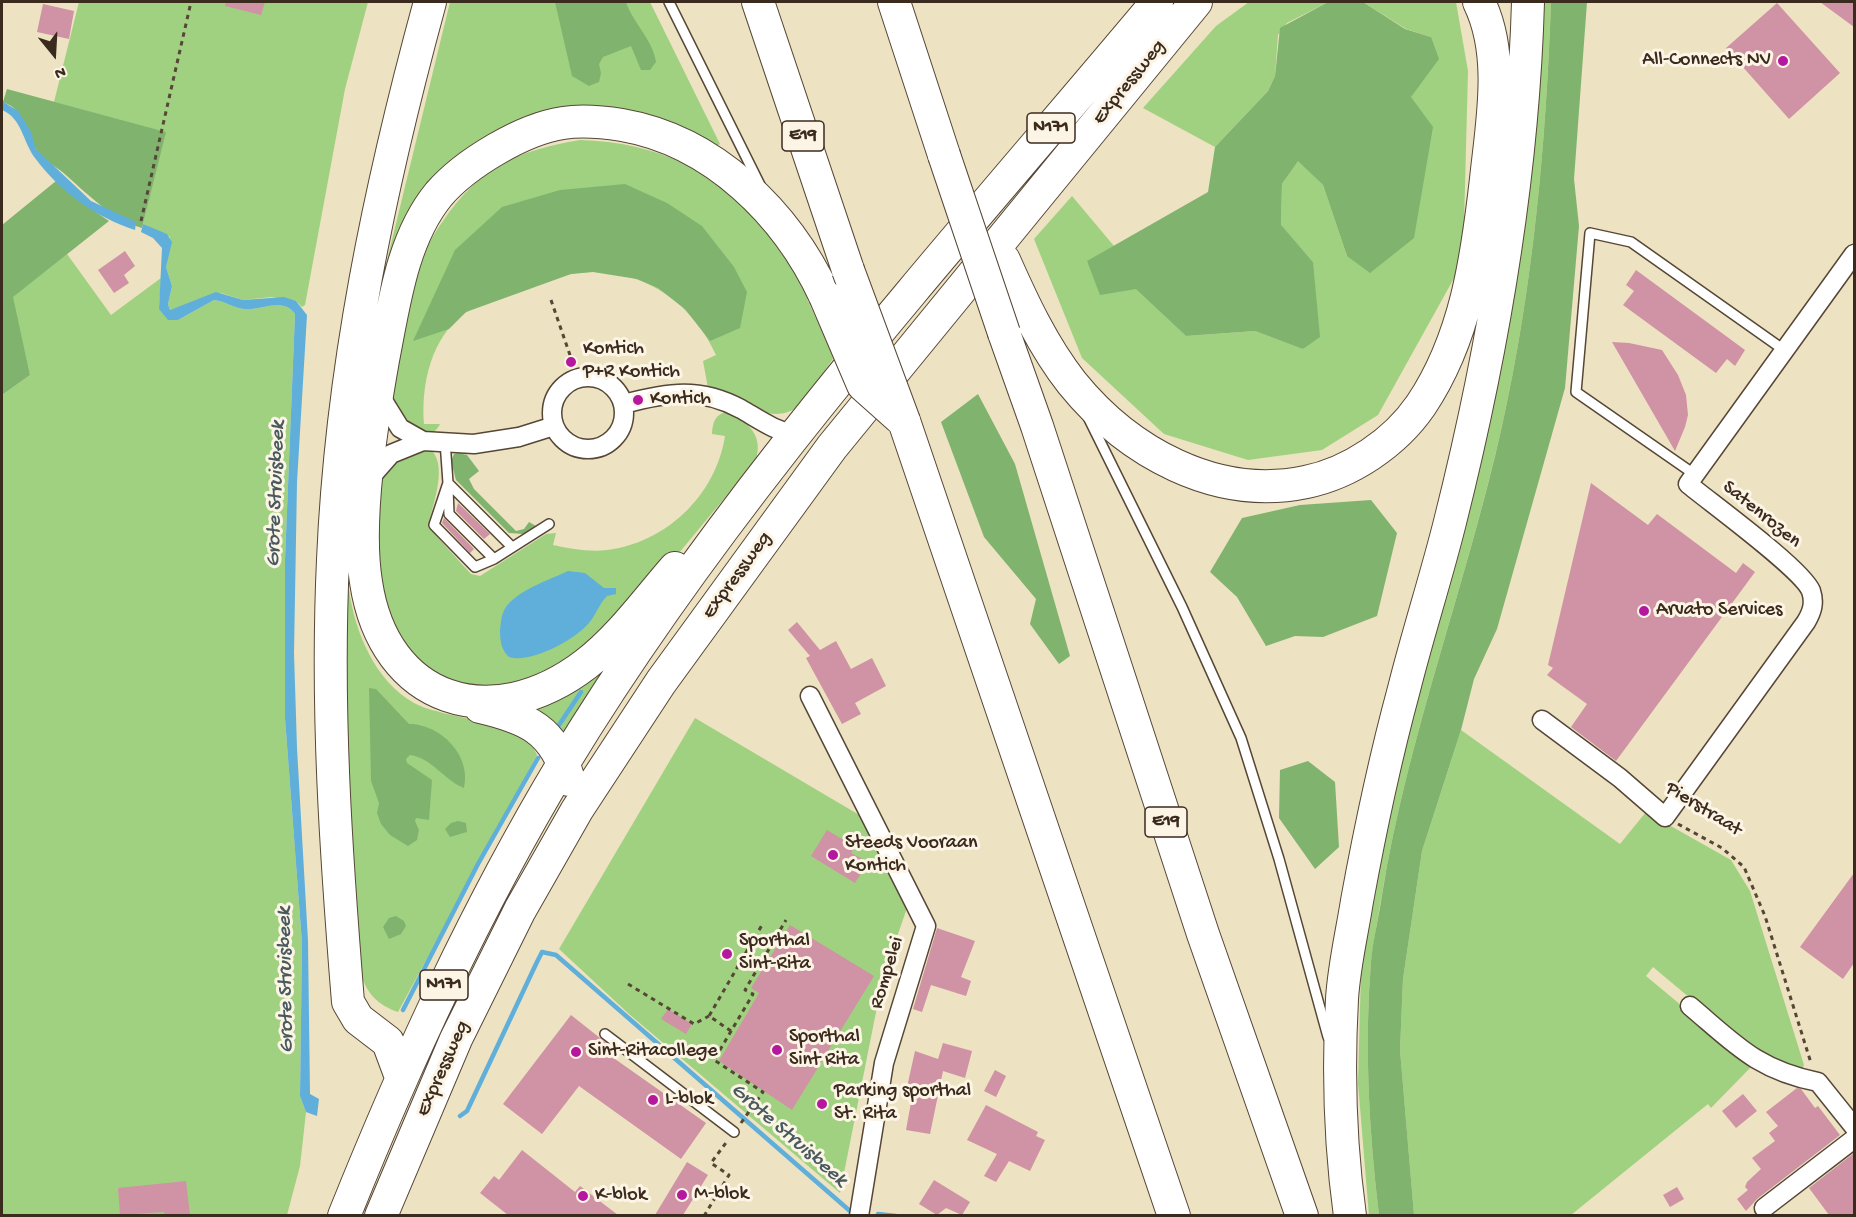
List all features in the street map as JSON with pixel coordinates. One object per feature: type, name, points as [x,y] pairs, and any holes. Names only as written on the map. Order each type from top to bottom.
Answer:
[{"type":"highway","points":[[401,1077],[388,1042],[351,1010],[346,982],[333,818],[330,727],[331,599],[346,407],[371,246],[400,114],[430,2]]},
{"type":"highway","name":"E19","points":[[758,2],[848,270],[904,421],[1174,1215]]},
{"type":"highway","name":"E19","points":[[894,2],[1037,426],[1203,934],[1302,1215]]},
{"type":"highway","name":"Expressweg","points":[[344,1215],[420,1032],[490,894],[564,763],[637,651],[730,522],[839,380],[1156,2]]},
{"type":"highway","name":"Expressweg","points":[[381,1215],[456,1039],[520,910],[577,810],[661,682],[832,447],[1196,2]]},
{"type":"highway","points":[[1115,101],[1153,69],[1221,2]]},
{"type":"highway","points":[[971,235],[1004,260],[1025,307],[1050,351],[1073,383],[1135,443],[1172,465],[1207,478],[1244,485],[1269,487],[1317,480],[1339,472],[1370,454],[1398,432],[1420,407],[1455,339],[1472,278],[1493,107],[1494,60],[1489,30],[1479,2]]},
{"type":"highway","points":[[1350,1215],[1342,1164],[1340,1074],[1342,997],[1371,822],[1403,690],[1450,524],[1496,320],[1516,171],[1528,2]]},
{"type":"highway","points":[[577,810],[564,763],[534,725],[517,716],[438,693],[414,678],[397,662],[383,639],[366,586],[363,558],[368,481],[378,390],[391,319],[410,242],[439,194],[472,165],[516,138],[562,123],[604,122],[671,139],[705,156],[736,179],[776,219],[799,249],[825,296],[863,385],[904,421]]},
{"type":"highway","points":[[796,435],[832,447]]},
{"type":"highway","points":[[468,701],[500,699],[536,691],[558,682],[581,668],[609,643],[703,536],[730,522]]},
{"type":"highway","points":[[346,982],[355,997],[376,1017],[393,1025],[456,1039]]},
{"type":"street","points":[[1694,474],[1854,254]]},
{"type":"street","points":[[587,376],[609,383],[618,392],[624,404],[623,425],[615,439],[599,448],[587,450],[574,447],[561,438],[554,426],[551,413],[557,394],[565,384],[576,378],[587,376]]},
{"type":"street","points":[[378,390],[400,428],[423,441]]},
{"type":"street","points":[[624,404],[665,394],[695,392],[726,401],[778,431],[796,435]]},
{"type":"street","points":[[368,481],[391,454],[423,441],[474,444],[519,437],[554,426]]},
{"type":"street","name":"Satenrozen","points":[[1665,817],[1806,622],[1813,605],[1810,591],[1801,576],[1688,484],[1694,474]]},
{"type":"street","name":"Rompelei","points":[[810,696],[926,926],[884,1063],[859,1215]]},
{"type":"street","name":"Pierstraat","points":[[1542,720],[1620,778],[1665,817]]},
{"type":"street","points":[[1690,1006],[1755,1060],[1791,1076],[1818,1082],[1854,1127]]},
{"type":"street","points":[[1764,1208],[1854,1139]]},
{"type":"lane","points":[[669,2],[776,219]]},
{"type":"lane","points":[[1694,474],[1576,392],[1590,233],[1631,242],[1784,350]]},
{"type":"lane","points":[[1073,383],[1117,478],[1182,607],[1241,738],[1340,1074]]},
{"type":"lane","points":[[445,441],[450,514],[494,559]]},
{"type":"lane","points":[[448,483],[513,548]]},
{"type":"lane","points":[[448,483],[434,525],[475,567],[513,548],[549,524]]},
{"type":"lane","points":[[605,1034],[734,1132]]},
{"type":"path","points":[[141,221],[191,2]]},
{"type":"path","points":[[551,300],[572,361]]},
{"type":"path","name":"Pierstraat","points":[[1665,817],[1722,848],[1744,867],[1765,916],[1818,1082]]},
{"type":"path","points":[[704,1215],[729,1175],[711,1163],[763,1092],[714,1060],[753,994],[745,990],[786,920]]},
{"type":"path","points":[[628,984],[694,1024],[709,1016],[762,925]]},
{"type":"path","points":[[709,1016],[731,1031]]},
{"type":"green space","points":[[79,2],[368,2],[345,89],[305,305],[302,307],[296,301],[272,297],[243,300],[221,293],[170,310],[168,304],[172,286],[166,267],[170,237],[143,224],[165,132],[54,102]]},
{"type":"green space","points":[[450,2],[650,2],[720,144],[717,146],[647,115],[604,110],[507,126],[383,290],[380,289]]},
{"type":"green space","points":[[555,2],[626,2],[651,46],[656,62],[650,70],[641,70],[631,46],[603,57],[599,64],[601,73],[599,82],[589,86],[572,76]]},
{"type":"green space","points":[[1249,2],[1328,2],[1287,23],[1278,35],[1275,76],[1268,91],[1215,147],[1143,108],[1216,26]]},
{"type":"green space","points":[[1328,2],[1363,2],[1405,29],[1431,37],[1439,59],[1411,97],[1433,127],[1414,238],[1370,273],[1347,256],[1323,185],[1298,161],[1282,184],[1281,225],[1313,262],[1320,337],[1303,349],[1255,331],[1186,336],[1136,289],[1100,295],[1087,261],[1208,192],[1215,147],[1268,91],[1275,76],[1280,28]]},
{"type":"green space","points":[[1363,2],[1456,2],[1468,71],[1463,262],[1378,415],[1322,450],[1248,460],[1164,434],[1082,358],[1034,239],[1072,196],[1114,246],[1087,262],[1136,288],[1186,336],[1255,331],[1304,349],[1313,262],[1281,226],[1282,184],[1298,160],[1323,185],[1347,256],[1411,97],[1431,37],[1406,29]]},
{"type":"green space","points":[[1543,2],[1551,2],[1546,109],[1530,268],[1513,374],[1488,484],[1408,771],[1394,829],[1372,953],[1368,1026],[1369,1089],[1379,1215],[1369,1216],[1358,1083],[1361,970],[1391,794],[1490,413],[1508,330],[1519,262]]},
{"type":"green space","points":[[1551,2],[1587,2],[1574,179],[1579,226],[1565,388],[1497,629],[1474,679],[1461,730],[1422,851],[1403,979],[1400,1050],[1414,1215],[1379,1215],[1369,1089],[1368,1026],[1372,953],[1393,835],[1407,776],[1488,485],[1513,374],[1536,215],[1546,109]]},
{"type":"green space","points":[[7,89],[166,132],[142,228],[121,219],[102,206],[43,157],[36,149],[16,110],[3,102]]},
{"type":"green space","points":[[580,140],[635,147],[686,164],[732,193],[770,234],[810,296],[807,299],[834,357],[812,390],[797,407],[776,414],[764,412],[740,404],[708,388],[703,361],[716,355],[692,317],[658,289],[639,280],[618,274],[595,272],[560,277],[486,303],[465,313],[444,335],[436,349],[427,378],[424,393],[424,424],[440,424],[435,431],[422,432],[415,429],[397,411],[389,386],[414,280],[423,254],[436,232],[471,187],[502,164],[538,149]]},
{"type":"green space","points":[[56,181],[78,200],[109,221],[13,297],[30,375],[2,395],[2,225]]},
{"type":"green space","points":[[625,184],[667,203],[702,226],[734,267],[747,292],[740,328],[710,341],[685,309],[658,288],[637,279],[593,272],[571,274],[466,312],[449,329],[413,341],[455,250],[502,207],[560,190]]},
{"type":"green space","points":[[67,254],[111,315],[161,278],[159,309],[178,320],[214,300],[242,309],[285,306],[295,314],[285,560],[285,718],[302,943],[300,1096],[306,1112],[300,1166],[287,1215],[2,1215],[2,395],[30,375],[12,297]]},
{"type":"green space","points":[[978,394],[1015,464],[1070,656],[1059,664],[1030,624],[1036,599],[984,537],[941,422]]},
{"type":"green space","points":[[728,411],[748,425],[756,436],[758,451],[756,460],[674,559],[591,651],[494,695],[424,673],[381,606],[375,508],[382,474],[397,459],[422,450],[433,452],[439,468],[439,478],[428,527],[471,574],[480,576],[546,534],[556,533],[553,545],[600,551],[629,546],[649,538],[668,526],[685,512],[711,478],[720,458],[725,436],[712,434],[713,425],[717,417]]},
{"type":"green space","points":[[454,454],[467,455],[479,471],[469,479],[474,489],[516,531],[524,529],[529,522],[536,526],[523,534],[509,533],[456,480],[451,461]]},
{"type":"green space","points":[[1371,500],[1397,533],[1377,616],[1323,637],[1295,636],[1266,646],[1237,597],[1210,572],[1242,518],[1300,505]]},
{"type":"green space","points":[[349,590],[356,622],[369,654],[388,682],[400,694],[428,709],[483,722],[517,734],[530,743],[537,755],[398,1012],[374,998],[361,974],[346,736],[346,591]]},
{"type":"green space","points":[[603,669],[605,671],[563,735],[534,709]]},
{"type":"green space","points":[[369,688],[376,689],[409,724],[432,729],[442,736],[458,753],[463,764],[464,788],[425,760],[410,755],[406,759],[407,763],[432,780],[429,820],[416,818],[419,830],[417,840],[408,846],[390,835],[381,824],[377,813],[379,803],[371,781]]},
{"type":"green space","name":"Sporthal Sint-Rita","points":[[695,718],[861,816],[906,896],[906,911],[883,977],[840,1193],[629,1014],[559,949]]},
{"type":"green space","points":[[1461,730],[1620,844],[1646,812],[1731,860],[1750,891],[1804,1065],[1800,1073],[1764,1060],[1653,967],[1646,976],[1753,1065],[1711,1108],[1708,1104],[1571,1215],[1414,1216],[1400,1050],[1403,979],[1422,851]]},
{"type":"green space","points":[[1308,761],[1335,782],[1339,847],[1315,869],[1279,818],[1280,770]]},
{"type":"green space","points":[[458,821],[466,823],[467,832],[450,837],[445,829],[451,823]]},
{"type":"green space","points":[[396,916],[404,921],[406,926],[401,934],[389,939],[383,927],[389,918]]},
{"type":"water","points":[[2,101],[18,111],[31,132],[36,149],[91,201],[136,222],[135,230],[93,211],[55,181],[31,152],[18,124],[2,110]]},
{"type":"water","points":[[143,224],[167,234],[172,242],[166,267],[172,286],[168,304],[170,310],[216,292],[243,300],[284,297],[296,301],[307,315],[297,482],[294,653],[308,941],[310,1094],[319,1099],[317,1116],[306,1112],[300,1096],[302,943],[285,718],[285,560],[295,314],[285,306],[242,309],[214,300],[178,320],[168,320],[159,309],[162,248],[153,238],[141,232]]},
{"type":"water","points":[[568,571],[585,573],[604,588],[616,588],[616,594],[607,596],[589,623],[563,643],[540,654],[518,658],[509,657],[503,648],[500,634],[506,607],[518,595]]},
{"type":"building","points":[[226,2],[265,2],[261,15],[225,6]]},
{"type":"building","points":[[1820,2],[1854,2],[1854,27]]},
{"type":"building","name":"All-Connects NV","points":[[1777,3],[1840,73],[1789,119],[1726,48]]},
{"type":"building","points":[[43,4],[74,11],[69,39],[37,32]]},
{"type":"building","points":[[125,251],[135,266],[124,275],[129,283],[114,293],[98,270]]},
{"type":"building","points":[[1636,270],[1745,350],[1735,366],[1727,359],[1716,373],[1623,305],[1634,291],[1626,285]]},
{"type":"building","points":[[1612,342],[1662,350],[1678,375],[1686,395],[1688,415],[1675,451]]},
{"type":"building","name":"Arvato Services","points":[[1591,483],[1648,525],[1657,514],[1736,573],[1743,563],[1755,572],[1616,761],[1571,727],[1587,704],[1547,675],[1553,668],[1548,665]]},
{"type":"building","points":[[458,503],[490,534],[484,539],[456,511]]},
{"type":"building","points":[[444,518],[474,549],[470,553],[442,523]]},
{"type":"building","points":[[797,622],[820,650],[836,641],[851,669],[872,658],[886,686],[855,703],[861,714],[842,724],[806,658],[810,656],[788,630]]},
{"type":"building","name":"Steeds Vooraan Kontich","points":[[827,830],[855,847],[851,853],[868,862],[855,883],[811,856]]},
{"type":"building","points":[[1854,873],[1854,963],[1843,979],[1800,947]]},
{"type":"building","points":[[790,925],[874,976],[792,1110],[719,1061],[759,993],[751,988]]},
{"type":"building","points":[[937,928],[975,941],[961,977],[971,981],[966,996],[931,985],[922,1012],[913,1009]]},
{"type":"building","points":[[668,1009],[692,1024],[686,1034],[661,1019]]},
{"type":"building","points":[[571,1015],[610,1046],[605,1052],[706,1123],[681,1159],[579,1086],[542,1134],[503,1104]]},
{"type":"building","points":[[943,1043],[972,1051],[965,1078],[943,1071],[930,1134],[906,1130],[912,1097],[905,1096],[915,1051],[938,1059]]},
{"type":"building","points":[[995,1070],[1006,1076],[996,1097],[984,1091]]},
{"type":"building","points":[[1797,1088],[1801,1089],[1815,1108],[1818,1106],[1840,1135],[1757,1199],[1746,1211],[1737,1199],[1748,1190],[1745,1187],[1747,1182],[1761,1169],[1752,1158],[1775,1141],[1769,1133],[1778,1126],[1766,1112]]},
{"type":"building","points":[[1743,1094],[1757,1111],[1736,1128],[1722,1111]]},
{"type":"building","points":[[986,1105],[1038,1132],[1036,1136],[1045,1140],[1030,1171],[1009,1161],[996,1182],[984,1176],[997,1154],[967,1140]]},
{"type":"building","points":[[522,1150],[575,1192],[580,1186],[618,1215],[508,1215],[480,1193],[494,1176],[499,1180]]},
{"type":"building","points":[[1854,1153],[1854,1215],[1829,1215],[1809,1188]]},
{"type":"building","name":"M-blok","points":[[687,1162],[708,1175],[683,1215],[655,1215]]},
{"type":"building","points":[[934,1180],[970,1202],[962,1215],[946,1208],[937,1215],[919,1204]]},
{"type":"building","points":[[186,1181],[190,1215],[165,1215],[164,1212],[120,1215],[118,1188]]},
{"type":"building","points":[[1677,1187],[1684,1199],[1670,1207],[1663,1195]]},
{"type":"waterway","points":[[559,725],[581,692]]},
{"type":"waterway","points":[[403,1010],[478,864],[538,758]]},
{"type":"waterway","name":"Grote Struisbeek","points":[[460,1116],[467,1111],[542,952],[556,955],[850,1211]]},
{"type":"waterway","name":"Grote Struisbeek","points":[[878,1214],[896,1216]]},
{"type":"place","name":"All-Connects NV","points":[[1783,61]]},
{"type":"place","name":"Kontich P+R Kontich","points":[[571,362]]},
{"type":"place","name":"Kontich","points":[[638,400]]},
{"type":"place","name":"Arvato Services","points":[[1644,611]]},
{"type":"place","name":"Steeds Vooraan Kontich","points":[[833,855]]},
{"type":"place","name":"Sporthal Sint-Rita","points":[[727,954]]},
{"type":"place","name":"Sporthal Sint Rita","points":[[777,1050]]},
{"type":"place","name":"Sint-Ritacollege","points":[[576,1052]]},
{"type":"place","name":"L-blok","points":[[653,1100]]},
{"type":"place","name":"Parking sporthal St. Rita","points":[[822,1104]]},
{"type":"place","name":"M-blok","points":[[682,1195]]},
{"type":"place","name":"K-blok","points":[[583,1196]]}]
